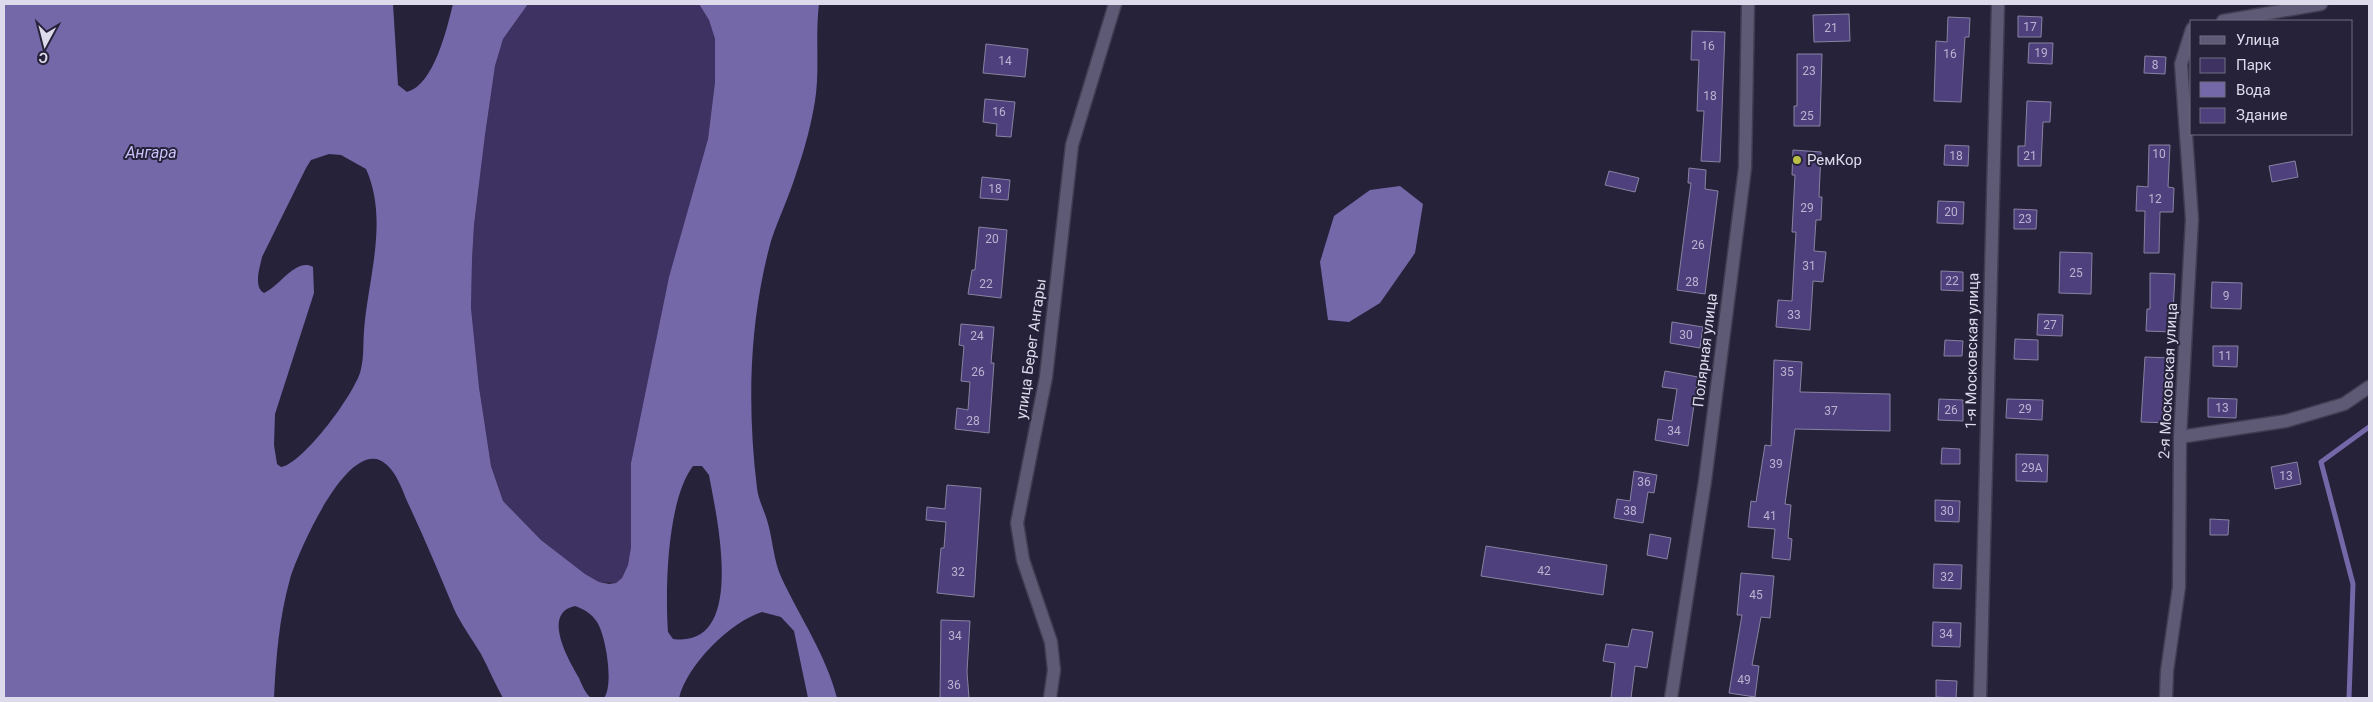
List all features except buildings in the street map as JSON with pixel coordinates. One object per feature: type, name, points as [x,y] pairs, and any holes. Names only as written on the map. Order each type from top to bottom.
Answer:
[{"type":"street","name":"улица Берег Ангары","points":[[1050,698],[1054,670],[1051,642],[1024,560],[1017,523],[1046,378],[1072,145],[1115,4]]},
{"type":"street","name":"Полярная улица","points":[[1671,698],[1705,480],[1745,168],[1748,4]]},
{"type":"street","name":"1-я Московская улица","points":[[1980,698],[1998,4]]},
{"type":"street","points":[[2228,20],[2321,4]]},
{"type":"street","name":"2-я Московская улица","points":[[2166,698],[2167,671],[2179,587],[2180,437],[2192,219],[2181,64],[2190,35]]},
{"type":"street","points":[[2180,437],[2286,421],[2344,404],[2369,387]]},
{"type":"green space","points":[[528,4],[699,4],[709,20],[715,39],[715,82],[708,139],[669,278],[631,463],[631,547],[628,565],[622,578],[616,583],[599,582],[585,574],[541,540],[503,501],[491,466],[479,387],[471,308],[474,225],[495,66],[503,39]]},
{"type":"water","name":"Ангара","points":[[4,4],[393,4],[398,85],[407,92],[425,79],[432,67],[443,41],[453,4],[528,4],[503,39],[495,66],[485,135],[474,225],[472,260],[471,308],[479,387],[491,466],[503,501],[541,540],[585,574],[599,582],[609,584],[616,583],[622,578],[628,565],[631,547],[631,463],[669,277],[708,139],[715,82],[715,39],[709,20],[699,4],[819,4],[815,101],[804,147],[793,183],[771,241],[764,271],[754,333],[751,395],[758,492],[769,527],[777,564],[782,579],[820,652],[837,698],[808,698],[794,631],[781,617],[762,612],[737,625],[712,646],[691,672],[679,698],[604,698],[607,692],[609,672],[603,638],[593,617],[585,610],[575,606],[565,610],[560,618],[560,638],[569,661],[585,691],[591,698],[503,698],[481,654],[454,609],[396,477],[387,465],[372,459],[357,465],[342,479],[327,500],[303,546],[286,594],[277,653],[274,698],[4,698]],"holes":[[[329,154],[341,155],[366,169],[373,188],[377,229],[366,311],[362,364],[350,393],[328,425],[302,454],[291,463],[281,467],[277,464],[274,445],[275,414],[314,293],[313,267],[307,265],[294,269],[264,293],[258,282],[259,271],[262,257],[306,168],[311,160]],[[693,466],[702,466],[709,475],[720,547],[722,575],[719,602],[711,623],[696,636],[673,639],[668,632],[667,614],[670,546],[678,500],[684,481]]]},
{"type":"water","points":[[1400,186],[1423,204],[1415,253],[1380,303],[1349,322],[1328,320],[1320,262],[1334,216],[1370,190]]},
{"type":"waterway","points":[[2349,698],[2353,584],[2321,462],[2369,427]]},
{"type":"place","name":"РемКор","points":[[1797,160]]}]
